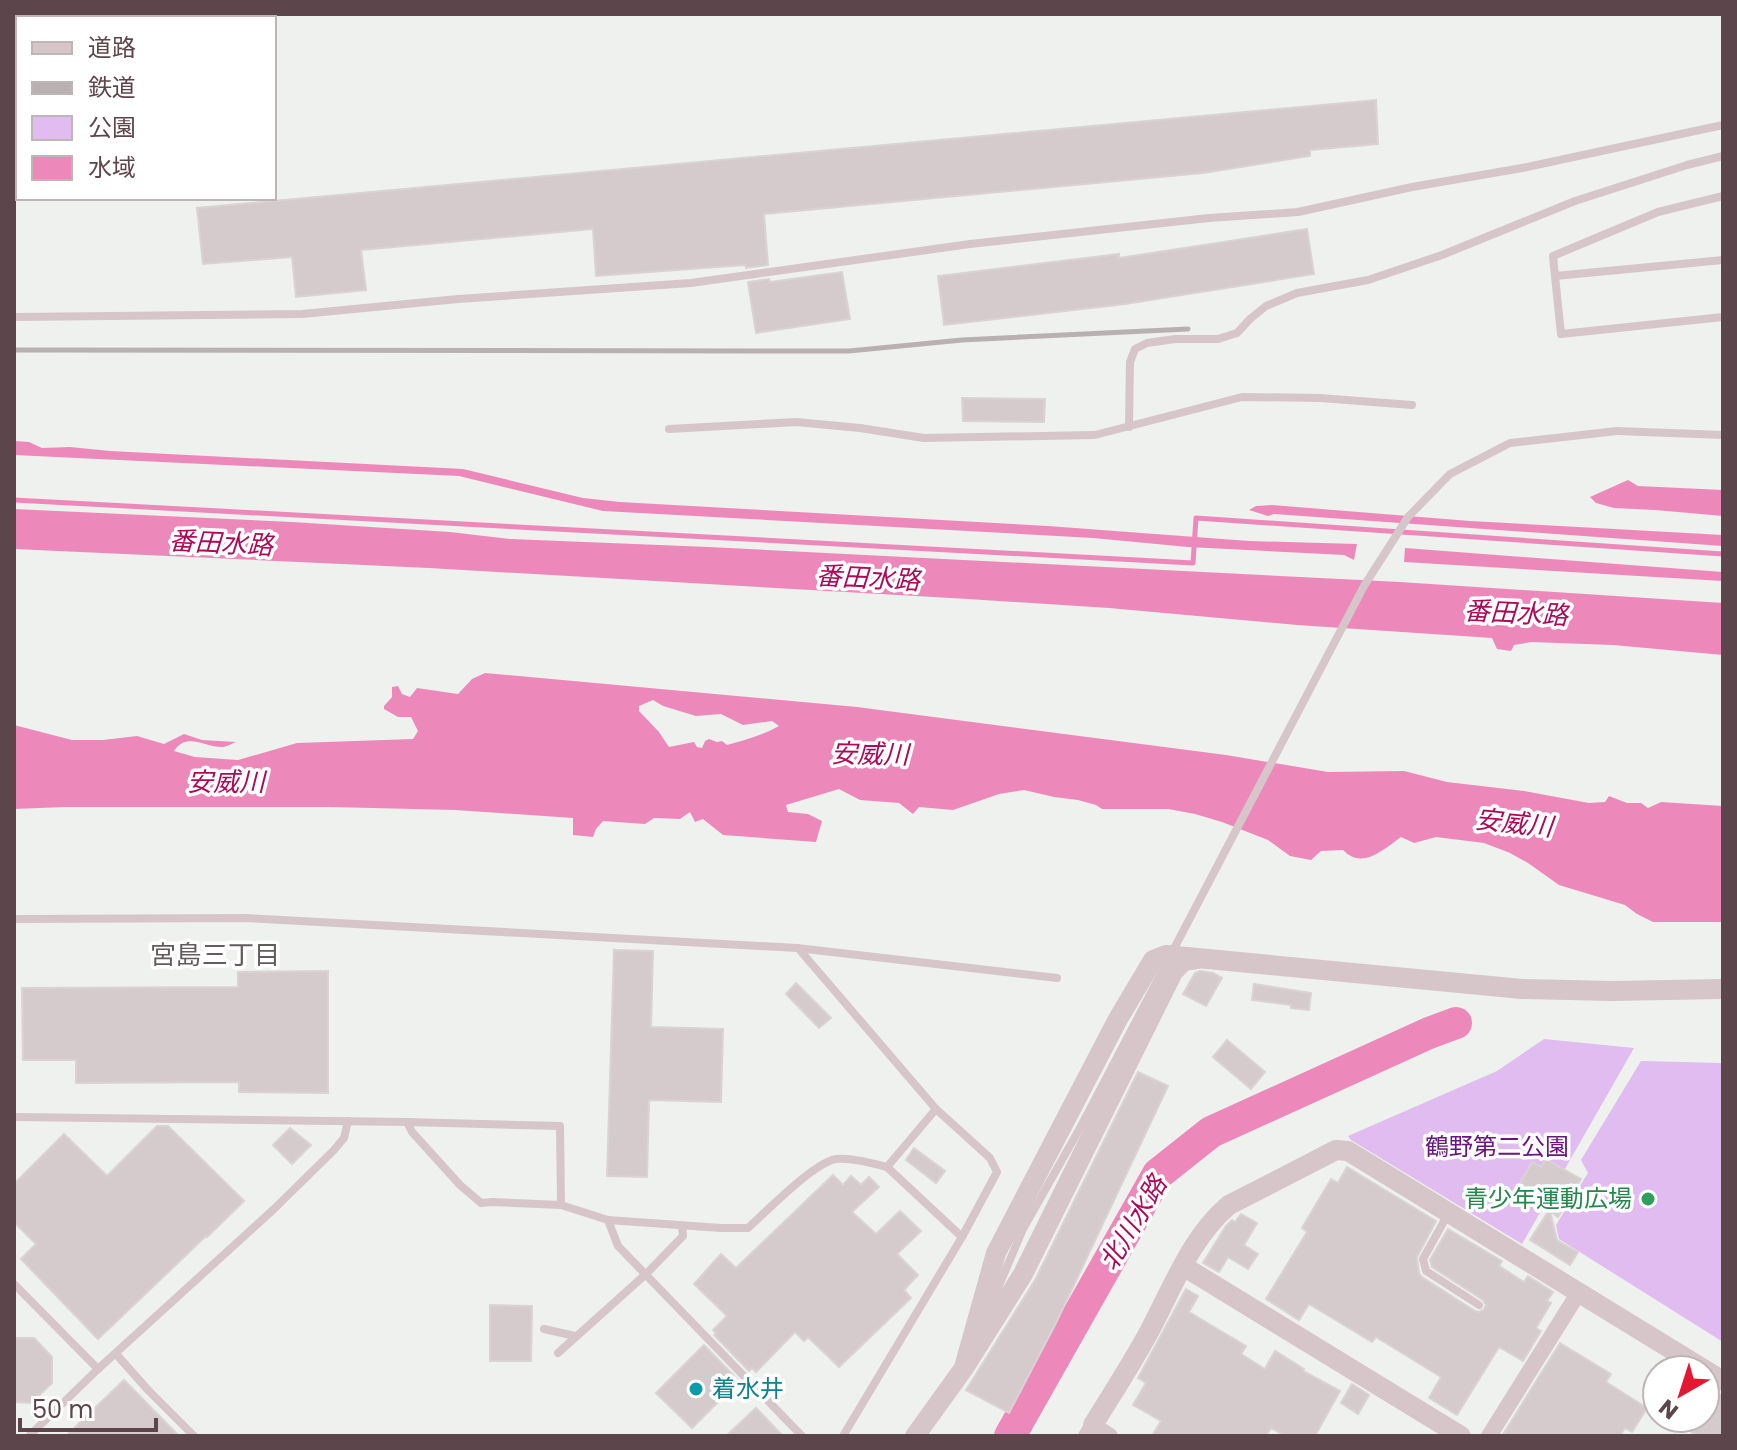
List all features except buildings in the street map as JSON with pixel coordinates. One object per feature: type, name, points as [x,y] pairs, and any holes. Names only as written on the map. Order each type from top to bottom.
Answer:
[{"type":"street","points":[[964,1368],[996,1253],[1118,1019],[1153,960],[1166,955],[1522,989],[1723,989]]},
{"type":"street","points":[[915,1436],[964,1368],[1023,1274],[1173,972],[1184,961],[1200,959]]},
{"type":"street","points":[[1096,1432],[1183,1266],[1214,1217],[1229,1205],[1336,1150],[1348,1151],[1723,1381]]},
{"type":"street","points":[[1183,1266],[1461,1436]]},
{"type":"street","points":[[1489,1436],[1579,1292]]},
{"type":"lane","points":[[14,317],[302,314],[458,299],[691,283],[970,244],[1209,218],[1298,212],[1723,125]]},
{"type":"lane","points":[[1129,427],[1130,362],[1135,349],[1147,343],[1175,339],[1218,339],[1237,333],[1266,306],[1297,293],[1368,280],[1442,255],[1575,201],[1723,156]]},
{"type":"lane","points":[[1723,196],[1658,212],[1553,256],[1561,334],[1723,317]]},
{"type":"lane","points":[[1555,276],[1723,260]]},
{"type":"lane","points":[[669,429],[796,422],[924,438],[1095,435],[1242,397],[1320,398],[1412,405]]},
{"type":"lane","points":[[964,1368],[1023,1229],[1087,1114],[1364,586],[1408,517],[1450,474],[1510,443],[1617,431],[1723,435]]},
{"type":"lane","points":[[14,919],[246,918],[797,948],[1057,978]]},
{"type":"lane","points":[[797,948],[936,1109],[990,1158],[997,1172],[962,1237],[843,1436]]},
{"type":"lane","points":[[887,1167],[936,1109]]},
{"type":"lane","points":[[14,1117],[560,1126],[561,1205]]},
{"type":"lane","points":[[29,1436],[334,1150],[344,1138],[348,1121]]},
{"type":"lane","points":[[407,1122],[421,1143],[481,1203],[561,1205],[608,1220],[748,1228],[801,1181],[834,1159],[887,1167],[962,1237]]},
{"type":"lane","points":[[1449,1212],[1423,1259],[1426,1271],[1479,1305]]},
{"type":"lane","points":[[608,1220],[618,1246],[802,1436]]},
{"type":"lane","points":[[558,1353],[646,1274],[683,1236],[682,1226]]},
{"type":"lane","points":[[14,1284],[98,1369]]},
{"type":"lane","points":[[544,1329],[575,1336]]},
{"type":"lane","points":[[116,1354],[194,1436]]},
{"type":"green space","name":"鶴野第二公園","points":[[1544,1039],[1634,1048],[1522,1244],[1348,1136],[1497,1071]]},
{"type":"green space","name":"青少年運動広場","points":[[1641,1061],[1723,1064],[1723,1342],[1559,1239],[1556,1225],[1588,1173],[1581,1160]]},
{"type":"water","points":[[14,441],[29,442],[42,448],[463,469],[583,498],[620,502],[1048,526],[1249,541],[1357,544],[1354,560],[1344,555],[1188,547],[1093,538],[603,511],[459,476],[14,455]]},
{"type":"water","points":[[1628,480],[1638,486],[1723,490],[1723,516],[1614,508],[1596,503],[1590,497]]},
{"type":"water","points":[[1256,506],[1470,521],[1723,535],[1723,546],[1268,516],[1249,510]]},
{"type":"water","name":"番田水路","points":[[14,509],[292,522],[511,539],[1400,582],[1723,603],[1723,655],[1613,645],[1531,642],[1514,645],[1511,651],[1497,649],[1492,638],[968,599],[429,568],[14,549]]},
{"type":"water","points":[[1405,548],[1723,572],[1723,581],[1404,562]]},
{"type":"water","name":"安威川","points":[[485,673],[857,707],[1226,755],[1328,772],[1404,771],[1447,782],[1589,803],[1605,802],[1609,796],[1627,803],[1641,803],[1648,808],[1661,802],[1723,806],[1723,922],[1653,922],[1625,905],[1559,885],[1528,863],[1484,843],[1436,837],[1414,843],[1401,837],[1365,858],[1350,856],[1343,850],[1321,851],[1311,860],[1290,856],[1268,840],[1195,814],[1168,809],[1102,809],[1078,800],[1024,790],[999,794],[953,810],[919,807],[913,814],[899,803],[860,800],[839,789],[786,805],[788,812],[808,814],[822,821],[816,842],[723,835],[703,819],[695,822],[690,812],[680,819],[654,818],[645,824],[603,821],[593,837],[573,835],[573,818],[455,810],[331,807],[14,809],[14,725],[72,740],[137,736],[164,744],[184,734],[202,740],[236,742],[217,747],[191,741],[179,745],[174,751],[195,757],[238,760],[297,743],[413,739],[418,731],[411,717],[398,717],[384,709],[392,697],[392,687],[398,686],[402,694],[410,697],[417,688],[458,694],[472,679]],"holes":[[[653,700],[696,716],[721,714],[743,725],[772,721],[779,726],[727,745],[709,739],[702,748],[694,742],[669,747],[639,711],[639,706]]]},
{"type":"waterway","points":[[14,500],[1193,563],[1196,518],[1723,554]]},
{"type":"waterway","name":"北川水路","points":[[1010,1436],[1158,1174],[1211,1132],[1456,1023]]},
{"type":"railway","points":[[14,350],[849,351],[962,340],[1188,329]]},
{"type":"place","name":"青少年運動広場","points":[[1648,1199]]},
{"type":"place","name":"着水井","points":[[696,1389]]},
{"type":"district","name":"宮島三丁目","points":[[215,955]]}]
